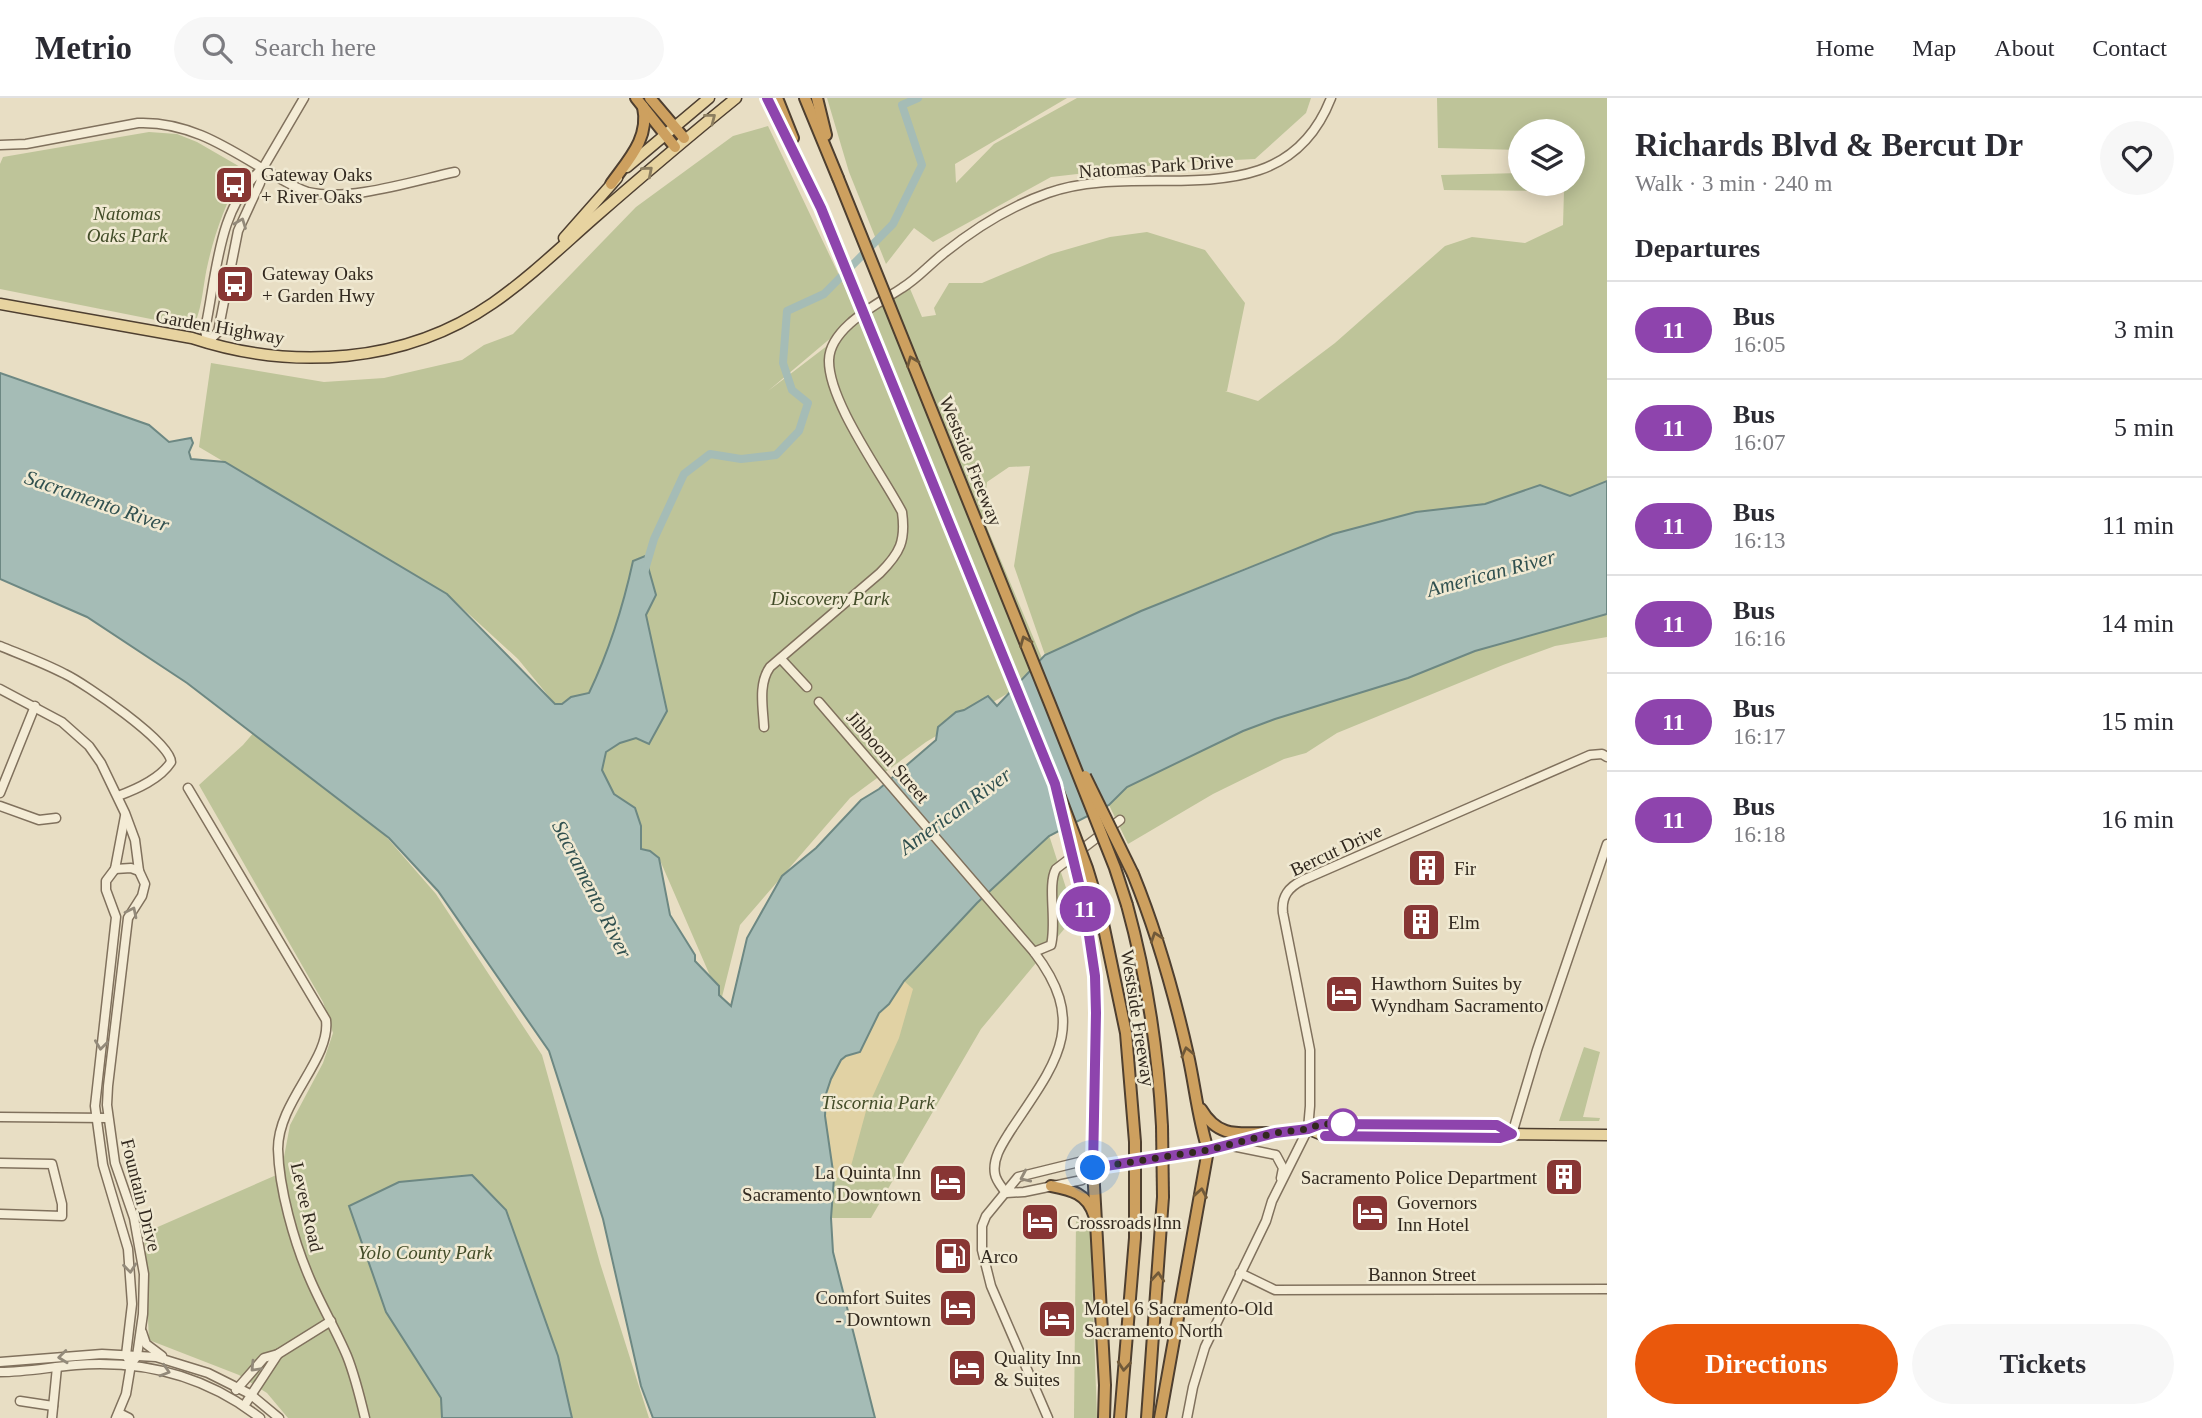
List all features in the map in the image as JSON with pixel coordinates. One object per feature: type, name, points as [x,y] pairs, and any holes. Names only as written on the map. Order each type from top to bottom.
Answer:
[{"type":"highway","points":[[767,98],[821,208]]},
{"type":"highway","name":"Westside Freeway","points":[[777,98],[1080,846],[1101,914],[1126,1033],[1135,1142],[1134,1252],[1120,1418]]},
{"type":"highway","name":"Westside Freeway","points":[[806,98],[1115,868],[1137,943],[1153,1024],[1162,1126],[1163,1197],[1147,1418]]},
{"type":"highway","points":[[817,98],[838,178]]},
{"type":"highway","points":[[643,101],[684,138]]},
{"type":"highway","points":[[643,101],[664,135],[675,147]]},
{"type":"highway","points":[[611,184],[641,139],[644,124],[643,101]]},
{"type":"highway","points":[[1050,704],[1133,874],[1166,968],[1208,1150],[1160,1418]]},
{"type":"highway","points":[[1055,784],[1091,943],[1096,1013],[1093,1168],[1104,1418]]},
{"type":"highway","points":[[1198,1103],[1208,1120],[1224,1131],[1275,1133]]},
{"type":"highway","points":[[1051,1186],[1080,1194],[1091,1204],[1097,1225]]},
{"type":"main road","name":"Garden Highway","points":[[538,267],[611,184],[709,98]]},
{"type":"main road","name":"Garden Highway","points":[[0,304],[180,336],[261,355],[307,358],[370,353],[412,342],[452,327],[492,304],[684,138],[736,98]]},
{"type":"main road","points":[[1093,1168],[1208,1150],[1321,1124],[1497,1125],[1512,1134],[1607,1135]]},
{"type":"street","points":[[207,343],[218,332],[238,231],[260,183],[263,168],[304,98]]},
{"type":"street","name":"Natomas Park Drive","points":[[764,727],[762,687],[765,675],[897,557],[902,543],[902,512],[836,395],[829,360],[836,338],[865,312],[908,284],[974,229],[1011,207],[1051,191],[1103,181],[1213,181],[1252,174],[1288,156],[1318,124],[1331,98]]},
{"type":"street","points":[[0,145],[26,144],[156,122],[204,135],[299,189],[331,195],[455,172]]},
{"type":"street","points":[[207,343],[205,329],[225,230],[250,179],[263,168]]},
{"type":"street","points":[[0,646],[67,675],[145,729],[170,753],[172,762],[168,767],[143,785],[118,796]]},
{"type":"street","points":[[781,659],[807,687]]},
{"type":"street","name":"Fountain Drive","points":[[0,689],[62,722],[89,746],[102,763],[135,840],[139,871],[144,880],[145,889],[128,918],[108,1086],[108,1118],[115,1163],[134,1218],[140,1247],[144,1296],[137,1356],[131,1364]]},
{"type":"street","name":"Jibboom Street","points":[[820,702],[1034,952],[1056,986],[1062,1007],[1062,1042],[1052,1067],[996,1157],[995,1177],[1006,1193]]},
{"type":"street","points":[[0,793],[35,706]]},
{"type":"street","name":"Bercut Drive","points":[[1187,1418],[1205,1348],[1308,1129],[1310,1050],[1282,908],[1284,897],[1290,888],[1303,880],[1590,755],[1604,756]]},
{"type":"street","name":"Levee Road","points":[[188,788],[326,1020],[325,1040],[286,1111],[278,1145],[279,1168],[293,1228],[310,1280],[348,1359],[365,1418]]},
{"type":"street","points":[[0,806],[39,820],[57,818]]},
{"type":"street","name":"Fountain Drive","points":[[125,813],[115,869],[106,881],[106,890],[116,917],[96,1084],[96,1119],[103,1165],[128,1249],[132,1304],[126,1355]]},
{"type":"street","points":[[1034,952],[1045,947],[1052,939],[1053,873],[1120,820]]},
{"type":"street","points":[[1512,1134],[1607,844]]},
{"type":"street","points":[[115,869],[131,868],[139,871]]},
{"type":"street","points":[[0,1117],[108,1118]]},
{"type":"street","points":[[1229,1145],[1276,1155],[1283,1168],[1278,1189]]},
{"type":"street","points":[[1006,1193],[1082,1180],[1093,1168],[1079,1162],[1018,1177],[986,1216],[982,1229],[982,1250],[991,1286],[1048,1418]]},
{"type":"street","points":[[0,1163],[52,1164],[62,1204],[62,1216],[0,1214]]},
{"type":"street","name":"Bannon Street","points":[[1240,1273],[1275,1290],[1607,1289]]},
{"type":"street","points":[[231,1399],[237,1387],[257,1363],[278,1354],[331,1321]]},
{"type":"street","points":[[142,1322],[142,1335],[146,1344],[171,1361]]},
{"type":"street","points":[[244,1406],[278,1354]]},
{"type":"street","points":[[126,1355],[131,1364],[130,1379],[118,1416],[129,1418]]},
{"type":"street","points":[[0,1362],[126,1355],[171,1361],[208,1373],[237,1387],[279,1418]]},
{"type":"street","points":[[0,1372],[131,1364],[150,1367],[196,1381],[244,1406],[260,1418]]},
{"type":"street","points":[[52,1418],[57,1367]]},
{"type":"street","points":[[20,1401],[53,1406]]},
{"type":"green space","points":[[827,98],[1067,98],[955,164],[956,183],[994,144],[1077,98],[1311,98],[1306,113],[1255,159],[1174,163],[1051,177],[933,242],[914,228],[886,264],[849,172]]},
{"type":"green space","name":"Discovery Park","points":[[1437,98],[1607,98],[1607,481],[1569,496],[1540,485],[1485,504],[1416,512],[1246,568],[1141,611],[1045,655],[1014,566],[1030,466],[1009,467],[987,482],[983,518],[1047,670],[926,742],[850,798],[740,925],[721,1001],[659,858],[641,849],[641,826],[635,808],[614,794],[602,770],[606,752],[620,743],[636,738],[667,711],[646,615],[656,595],[633,562],[615,629],[589,694],[571,697],[562,704],[555,704],[518,659],[447,594],[199,447],[211,363],[324,382],[384,378],[462,360],[484,345],[513,334],[636,207],[733,136],[768,126],[858,315],[768,391],[908,284],[922,317],[936,315],[934,308],[949,283],[982,283],[1051,254],[1110,237],[1147,232],[1205,250],[1245,303],[1225,391],[1258,401],[1335,343],[1445,246],[1472,237],[1525,243],[1563,225],[1564,196],[1585,196],[1585,119],[1508,119],[1508,150],[1438,148]]},
{"type":"green space","name":"Natomas Oaks Park","points":[[149,132],[177,134],[197,142],[242,168],[214,240],[195,323],[186,326],[0,289],[0,164],[3,157]]},
{"type":"green space","points":[[1508,173],[1508,191],[1444,190],[1441,175]]},
{"type":"green space","points":[[1607,614],[1607,637],[1555,646],[1337,733],[1306,753],[1284,759],[1213,794],[1128,844],[1109,805],[1127,787],[1243,731],[1408,678],[1475,651]]},
{"type":"green space","name":"Yolo County Park","points":[[255,731],[383,833],[436,894],[542,1055],[600,1263],[649,1418],[288,1418],[267,1393],[239,1375],[149,1340],[144,1233],[281,1173],[290,1125],[323,1063],[333,1033],[323,1002],[199,785]]},
{"type":"green space","name":"Tiscornia Park","points":[[1049,835],[1075,916],[981,1029],[871,1218],[831,1218],[834,1178],[832,1160],[893,999],[904,981],[977,903]]},
{"type":"green space","points":[[1584,1047],[1600,1052],[1583,1117],[1600,1118],[1599,1121],[1559,1121]]},
{"type":"green space","points":[[1090,1219],[1097,1418],[1074,1418],[1076,1220]]},
{"type":"sand","points":[[904,981],[913,989],[899,1038],[866,1111],[848,1177],[834,1178],[826,1124],[830,1084],[842,1060],[860,1052],[879,1013],[889,1004]]},
{"type":"water","points":[[0,373],[149,425],[169,442],[191,438],[191,459],[225,462],[447,594],[555,704],[562,704],[571,697],[589,693],[615,628],[633,561],[645,556],[656,595],[646,615],[667,711],[649,744],[636,738],[620,743],[606,752],[602,770],[614,794],[635,808],[641,826],[641,849],[650,851],[659,858],[670,915],[695,955],[695,961],[719,986],[719,995],[731,1006],[747,938],[782,876],[816,848],[861,800],[879,789],[936,740],[938,727],[956,712],[988,696],[997,706],[1045,655],[1141,611],[1333,534],[1416,512],[1485,504],[1540,485],[1570,496],[1607,481],[1607,614],[1475,651],[1408,678],[1243,731],[1127,787],[1109,805],[1049,836],[977,903],[904,981],[889,1004],[879,1013],[860,1052],[841,1060],[826,1094],[825,1116],[834,1178],[831,1218],[833,1252],[875,1418],[653,1418],[641,1386],[603,1219],[549,1051],[438,891],[389,838],[187,683],[87,617],[0,579]]},
{"type":"water","points":[[472,1175],[506,1210],[558,1356],[572,1418],[442,1418],[441,1398],[386,1312],[349,1206],[399,1182]]},
{"type":"waterway","points":[[644,573],[654,539],[684,474],[710,454],[741,459],[776,455],[799,431],[808,403],[792,390],[783,363],[787,311],[824,294],[893,224],[922,165],[902,105],[918,98]]},
{"type":"bus line","name":"11","points":[[767,98],[821,208],[1055,784],[1085,908],[1095,976],[1093,1168],[1208,1150],[1321,1124],[1497,1125],[1512,1134],[1500,1138],[1325,1136]]},
{"type":"place","name":"Gateway Oaks + River Oaks","points":[[234,185]]},
{"type":"place","name":"Gateway Oaks + Garden Hwy","points":[[235,284]]},
{"type":"place","name":"Fir","points":[[1427,868]]},
{"type":"place","name":"Elm","points":[[1421,922]]},
{"type":"place","name":"Hawthorn Suites by Wyndham Sacramento","points":[[1344,994]]},
{"type":"place","name":"Sacramento Police Department","points":[[1564,1177]]},
{"type":"place","name":"La Quinta Inn Sacramento Downtown","points":[[948,1183]]},
{"type":"place","name":"Governors Inn Hotel","points":[[1370,1213]]},
{"type":"place","name":"Crossroads Inn","points":[[1040,1222]]},
{"type":"place","name":"Arco","points":[[953,1256]]},
{"type":"place","name":"Comfort Suites - Downtown","points":[[958,1308]]},
{"type":"place","name":"Motel 6 Sacramento-Old Sacramento North","points":[[1057,1319]]},
{"type":"place","name":"Quality Inn & Suites","points":[[967,1368]]},
{"type":"route","points":[[1093,1168],[1208,1150],[1321,1124],[1343,1124]]},
{"type":"water label","name":"Sacramento River","points":[[97,501]]},
{"type":"water label","name":"American River","points":[[1491,573]]},
{"type":"water label","name":"American River","points":[[955,811]]},
{"type":"water label","name":"Sacramento River","points":[[592,889]]}]
